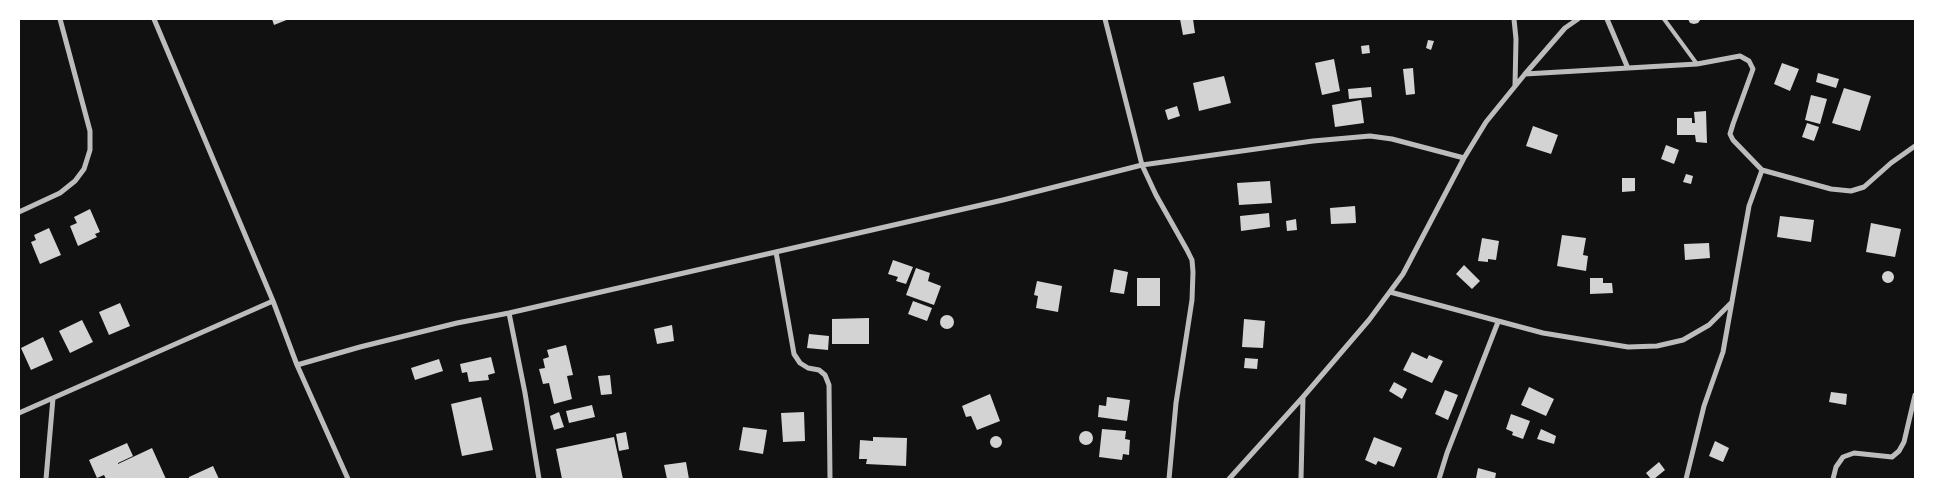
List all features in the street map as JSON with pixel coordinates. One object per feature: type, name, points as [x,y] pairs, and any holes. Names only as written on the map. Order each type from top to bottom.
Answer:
[{"type":"street","points":[[19,212],[60,193],[75,181],[84,169],[90,150],[90,131],[60,19]]},
{"type":"street","points":[[154,19],[273,301],[297,365],[348,479]]},
{"type":"street","points":[[1105,19],[1142,165],[1156,196],[1187,250],[1193,272],[1192,300],[1176,403],[1169,479]]},
{"type":"street","points":[[1514,19],[1516,39],[1515,86]]},
{"type":"street","points":[[1228,479],[1370,320],[1403,274],[1464,158],[1486,122],[1566,28],[1578,19]]},
{"type":"street","points":[[1607,19],[1627,66]]},
{"type":"street","points":[[1525,74],[1627,66],[1697,64],[1740,56],[1749,61],[1752,69],[1730,134],[1738,147],[1762,170],[1831,189],[1851,190],[1864,187],[1890,163],[1915,146]]},
{"type":"street","points":[[297,365],[457,323],[509,314],[1004,200],[1142,165],[1303,142],[1370,136],[1392,139],[1464,158]]},
{"type":"street","points":[[1686,479],[1704,406],[1723,352],[1749,206],[1762,170]]},
{"type":"street","points":[[776,252],[794,354],[800,363],[808,368],[819,370],[825,375],[829,385],[830,479]]},
{"type":"street","points":[[1390,292],[1543,333],[1628,347],[1657,346],[1684,340],[1710,325],[1732,302]]},
{"type":"street","points":[[19,413],[273,301]]},
{"type":"street","points":[[509,314],[525,393],[539,479]]},
{"type":"street","points":[[1439,479],[1447,453],[1498,322]]},
{"type":"street","points":[[1833,479],[1836,466],[1843,457],[1854,453],[1892,457],[1899,451],[1904,442],[1915,395]]},
{"type":"street","points":[[1301,479],[1303,397]]},
{"type":"street","points":[[46,479],[53,398]]},
{"type":"lane","points":[[1664,19],[1697,64]]},
{"type":"building","points":[[272,19],[289,19],[274,25]]},
{"type":"building","points":[[1180,19],[1193,19],[1195,33],[1183,35]]},
{"type":"building","points":[[1688,19],[1701,19],[1698,23],[1694,24],[1690,23]]},
{"type":"building","points":[[1428,40],[1434,41],[1431,50],[1426,48]]},
{"type":"building","points":[[1369,45],[1370,53],[1362,54],[1361,46]]},
{"type":"building","points":[[1334,59],[1340,91],[1322,95],[1315,63]]},
{"type":"building","points":[[1782,63],[1799,69],[1790,91],[1774,84]]},
{"type":"building","points":[[1413,68],[1415,94],[1406,95],[1403,69]]},
{"type":"building","points":[[1818,73],[1839,79],[1836,88],[1816,82]]},
{"type":"building","points":[[1224,76],[1231,103],[1199,111],[1193,83]]},
{"type":"building","points":[[1371,87],[1372,97],[1349,99],[1348,89]]},
{"type":"building","points":[[1844,88],[1871,96],[1860,131],[1832,123]]},
{"type":"building","points":[[1811,95],[1827,99],[1820,124],[1805,120]]},
{"type":"building","points":[[1361,100],[1364,123],[1335,127],[1332,105]]},
{"type":"building","points":[[1177,106],[1180,116],[1168,120],[1165,110]]},
{"type":"building","points":[[1706,111],[1707,143],[1696,142],[1695,135],[1677,135],[1677,118],[1692,118],[1692,123],[1695,123],[1694,112]]},
{"type":"building","points":[[1807,123],[1819,127],[1814,141],[1802,137]]},
{"type":"building","points":[[1533,126],[1558,135],[1551,154],[1526,146]]},
{"type":"building","points":[[1666,145],[1679,150],[1674,164],[1661,159]]},
{"type":"building","points":[[1686,174],[1693,176],[1691,184],[1683,182]]},
{"type":"building","points":[[1622,178],[1635,178],[1635,191],[1622,192]]},
{"type":"building","points":[[1270,181],[1272,203],[1239,205],[1237,183]]},
{"type":"building","points":[[1355,206],[1356,223],[1331,224],[1330,208]]},
{"type":"building","points":[[90,209],[100,232],[95,234],[97,237],[78,246],[70,226],[77,223],[74,217]]},
{"type":"building","points":[[1269,213],[1270,227],[1241,231],[1240,216]]},
{"type":"building","points":[[1780,216],[1814,220],[1811,242],[1777,237]]},
{"type":"building","points":[[1296,219],[1297,230],[1287,231],[1286,221]]},
{"type":"building","points":[[1871,223],[1901,229],[1895,257],[1866,252]]},
{"type":"building","points":[[49,228],[61,255],[40,264],[31,242],[36,240],[34,235]]},
{"type":"building","points":[[1562,235],[1586,238],[1583,255],[1588,256],[1586,271],[1557,266]]},
{"type":"building","points":[[1482,238],[1499,241],[1496,260],[1488,259],[1488,262],[1478,261]]},
{"type":"building","points":[[1709,243],[1710,258],[1685,260],[1684,244]]},
{"type":"building","points":[[893,260],[913,267],[906,284],[896,281],[898,277],[888,274]]},
{"type":"building","points":[[1464,265],[1480,281],[1472,289],[1456,274]]},
{"type":"building","points":[[916,268],[930,273],[928,281],[941,286],[934,305],[906,295]]},
{"type":"building","points":[[1114,269],[1128,272],[1124,294],[1110,292]]},
{"type":"building","points":[[1886,271],[1890,271],[1894,277],[1890,283],[1886,283],[1882,279],[1882,275]]},
{"type":"building","points":[[1137,278],[1160,278],[1160,306],[1137,306]]},
{"type":"building","points":[[1590,278],[1603,278],[1603,283],[1612,283],[1613,293],[1590,294]]},
{"type":"building","points":[[1037,281],[1062,286],[1058,312],[1036,308],[1038,296],[1034,295]]},
{"type":"building","points":[[913,301],[932,308],[927,321],[908,314]]},
{"type":"building","points":[[120,303],[130,326],[109,335],[99,312]]},
{"type":"building","points":[[944,315],[950,315],[954,322],[950,329],[944,329],[940,325],[940,319]]},
{"type":"building","points":[[869,318],[869,344],[832,344],[832,319]]},
{"type":"building","points":[[1244,319],[1265,321],[1263,348],[1242,347]]},
{"type":"building","points":[[82,320],[93,342],[70,353],[59,331]]},
{"type":"building","points":[[672,325],[674,341],[657,344],[654,329]]},
{"type":"building","points":[[809,334],[829,336],[828,350],[807,348]]},
{"type":"building","points":[[43,337],[53,360],[31,370],[21,348]]},
{"type":"building","points":[[566,345],[573,375],[567,376],[572,399],[554,404],[549,383],[543,384],[539,369],[545,368],[543,359],[549,357],[547,350]]},
{"type":"building","points":[[1412,352],[1427,359],[1429,355],[1443,361],[1432,383],[1403,370]]},
{"type":"building","points":[[491,357],[495,373],[488,375],[489,380],[469,382],[467,372],[462,373],[460,364]]},
{"type":"building","points":[[1245,358],[1258,359],[1257,369],[1244,368]]},
{"type":"building","points":[[439,359],[443,371],[415,380],[411,368]]},
{"type":"building","points":[[610,375],[612,394],[601,395],[598,376]]},
{"type":"building","points":[[1394,382],[1407,389],[1402,399],[1389,391]]},
{"type":"building","points":[[1529,387],[1554,399],[1546,416],[1521,405]]},
{"type":"building","points":[[1445,390],[1458,395],[1448,420],[1435,414]]},
{"type":"building","points":[[1831,392],[1847,394],[1846,405],[1829,402]]},
{"type":"building","points":[[990,394],[1000,421],[977,430],[971,416],[966,417],[962,406]]},
{"type":"building","points":[[481,397],[493,450],[462,456],[451,404]]},
{"type":"building","points":[[1107,397],[1130,400],[1127,421],[1098,417],[1099,405],[1106,406]]},
{"type":"building","points":[[592,405],[595,417],[569,423],[566,411]]},
{"type":"building","points":[[559,412],[564,427],[554,430],[550,416]]},
{"type":"building","points":[[804,412],[805,441],[783,442],[781,413]]},
{"type":"building","points":[[1511,414],[1530,421],[1523,439],[1512,435],[1513,432],[1506,429]]},
{"type":"building","points":[[743,427],[767,430],[763,454],[739,450]]},
{"type":"building","points":[[1102,429],[1126,431],[1125,439],[1130,440],[1129,455],[1123,454],[1122,460],[1099,457]]},
{"type":"building","points":[[1541,429],[1556,436],[1554,444],[1537,439]]},
{"type":"building","points":[[1086,431],[1091,433],[1093,438],[1091,443],[1086,445],[1081,443],[1079,438],[1081,433]]},
{"type":"building","points":[[626,432],[629,449],[619,451],[616,434]]},
{"type":"building","points":[[996,436],[1002,442],[996,448],[990,442]]},
{"type":"building","points":[[614,437],[623,479],[562,479],[556,449]]},
{"type":"building","points":[[873,437],[907,438],[906,466],[866,464],[867,459],[859,459],[860,440],[873,441]]},
{"type":"building","points":[[1374,437],[1402,448],[1394,467],[1378,461],[1376,465],[1365,460]]},
{"type":"building","points":[[1715,441],[1729,448],[1723,462],[1709,456]]},
{"type":"building","points":[[127,443],[133,456],[118,464],[152,448],[166,479],[106,479],[104,475],[97,478],[89,460]]},
{"type":"building","points":[[686,462],[689,479],[667,479],[664,465]]},
{"type":"building","points":[[1659,462],[1665,470],[1654,479],[1651,479],[1646,473]]},
{"type":"building","points":[[213,466],[219,479],[189,479],[189,477]]},
{"type":"building","points":[[1478,468],[1496,473],[1495,479],[1476,478]]}]
